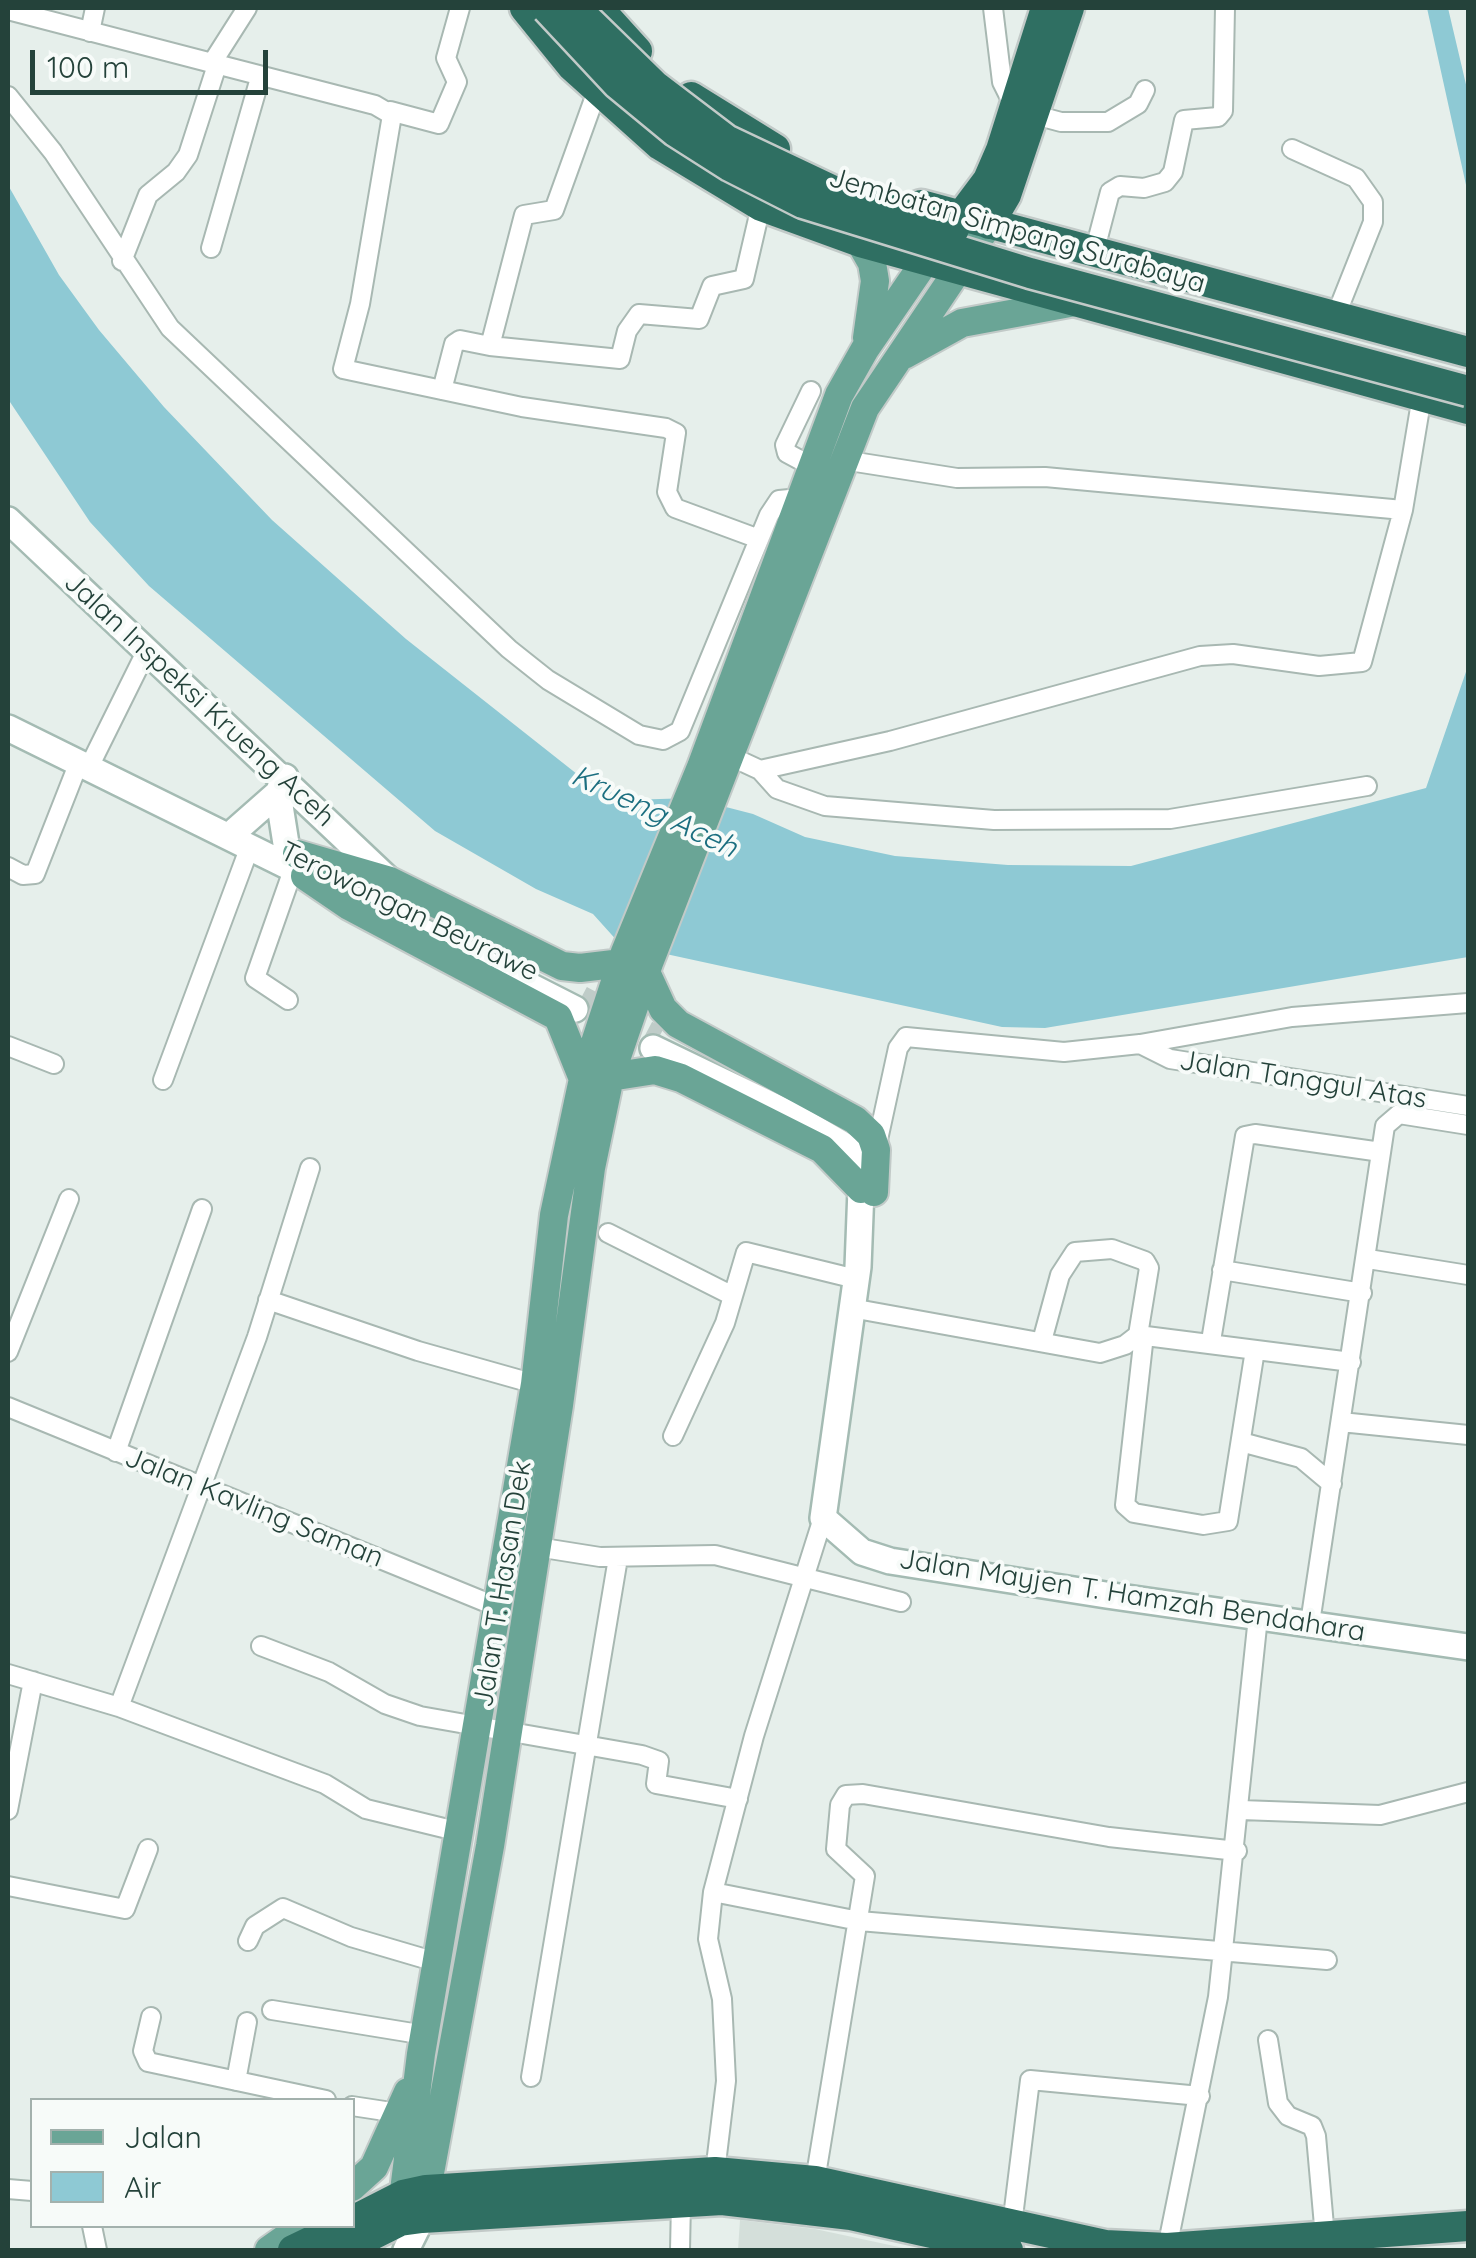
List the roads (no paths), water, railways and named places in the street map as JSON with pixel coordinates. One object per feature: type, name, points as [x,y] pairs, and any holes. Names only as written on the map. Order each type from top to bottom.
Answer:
[{"type":"highway","points":[[525,8],[572,66],[660,145],[760,206],[860,242],[1422,396],[1465,402]]},
{"type":"highway","name":"Jembatan Simpang Surabaya","points":[[547,8],[618,84],[675,131],[730,166],[803,202],[1465,402]]},
{"type":"highway","name":"Jembatan Simpang Surabaya","points":[[575,8],[655,86],[726,140],[838,193],[1102,273],[1468,358]]},
{"type":"highway","points":[[598,8],[639,54],[733,126],[826,173],[975,220],[1336,315],[1468,358]]},
{"type":"highway","points":[[975,220],[1006,195],[1046,8]]},
{"type":"highway","points":[[1025,112],[1069,8]]},
{"type":"highway","points":[[342,2250],[410,2221],[715,2172],[815,2181],[1010,2238]]},
{"type":"highway","points":[[355,2221],[410,2221],[681,2202],[772,2203],[1010,2238],[1167,2248],[1468,2226]]},
{"type":"highway","points":[[293,2250],[339,2228]]},
{"type":"main road","points":[[719,767],[813,502],[813,467],[840,395],[864,349],[923,259],[975,220]]},
{"type":"main road","points":[[719,767],[760,608],[813,502],[843,460],[864,408],[956,268],[975,220]]},
{"type":"main road","points":[[860,242],[872,263],[875,281],[864,349]]},
{"type":"main road","points":[[894,361],[962,323],[1076,302]]},
{"type":"main road","name":"Jalan T. Hasan Dek","points":[[410,2221],[419,2068],[500,1608],[535,1384],[554,1215],[636,962],[719,767]]},
{"type":"main road","points":[[296,862],[390,881],[562,966],[636,962],[663,1009],[678,1024],[855,1120],[871,1135],[876,1150],[868,1190]]},
{"type":"main road","points":[[296,862],[349,906],[558,1017],[597,1078],[655,1070],[681,1078],[822,1149],[868,1190]]},
{"type":"main road","name":"Jalan T. Hasan Dek","points":[[410,2221],[508,1730],[591,1168],[597,1078]]},
{"type":"main road","points":[[355,2184],[374,2167],[419,2068]]},
{"type":"main road","points":[[268,2250],[300,2228]]},
{"type":"street","points":[[90,32],[95,8]]},
{"type":"street","points":[[122,261],[148,195],[176,172],[188,154],[215,64],[247,8]]},
{"type":"street","points":[[8,10],[439,124],[457,82],[446,58],[460,8]]},
{"type":"street","points":[[993,8],[1002,82],[1025,112],[1061,122],[1108,122],[1138,104],[1144,90]]},
{"type":"street","points":[[1094,253],[1110,192],[1120,186],[1144,188],[1164,182],[1172,172],[1184,120],[1220,115],[1225,8]]},
{"type":"street","points":[[210,248],[260,78]]},
{"type":"street","points":[[490,346],[525,213],[549,214],[554,210],[598,88]]},
{"type":"street","points":[[8,96],[53,152],[150,304],[196,353],[469,613],[563,690],[639,735],[670,738],[680,731],[759,539],[779,500],[813,502]]},
{"type":"street","points":[[390,111],[393,122],[360,304],[342,366],[349,372],[676,433],[667,492],[672,504],[680,511],[759,539]]},
{"type":"street","points":[[1292,149],[1356,178],[1374,202],[1373,222],[1336,315]]},
{"type":"street","points":[[442,390],[454,344],[460,340],[620,359],[626,331],[639,314],[699,319],[712,286],[744,279],[760,206]]},
{"type":"street","points":[[812,391],[784,445],[788,453],[813,467]]},
{"type":"street","points":[[719,767],[760,770],[890,741],[1200,656],[1233,654],[1320,666],[1357,664],[1366,657],[1371,641],[1403,510],[1422,396]]},
{"type":"street","points":[[843,460],[957,478],[1046,476],[1403,510]]},
{"type":"street","name":"Jalan Inspeksi Krueng Aceh","points":[[8,520],[281,785],[390,881]]},
{"type":"street","points":[[719,640],[760,608]]},
{"type":"street","points":[[8,867],[35,874],[84,765],[146,652]]},
{"type":"street","name":"Terowongan Beurawe","points":[[8,728],[234,837],[406,905],[578,1003]]},
{"type":"street","points":[[760,770],[777,789],[825,806],[1068,823],[1197,816],[1367,786]]},
{"type":"street","points":[[163,1080],[234,837],[281,785]]},
{"type":"street","points":[[281,785],[296,862],[255,978],[288,1000]]},
{"type":"street","points":[[876,1150],[898,1048],[906,1037],[1047,1052],[1140,1044],[1292,1017],[1468,1003]]},
{"type":"street","points":[[655,1043],[845,1146],[868,1190],[822,1518],[801,1578],[713,1892],[708,1938],[722,1999],[726,2081],[715,2172]]},
{"type":"street","name":"Jalan Tanggul Atas","points":[[1140,1044],[1170,1059],[1468,1106]]},
{"type":"street","points":[[8,1046],[54,1064]]},
{"type":"street","points":[[1310,1623],[1368,1259],[1385,1126],[1392,1115],[1468,1125]]},
{"type":"street","points":[[1210,1341],[1244,1136],[1255,1134],[1381,1152]]},
{"type":"street","points":[[119,1707],[268,1300],[310,1168]]},
{"type":"street","points":[[8,1352],[69,1199]]},
{"type":"street","points":[[116,1452],[202,1208]]},
{"type":"street","points":[[608,1233],[733,1296]]},
{"type":"street","points":[[1042,1341],[1063,1266],[1075,1252],[1095,1248],[1138,1256],[1149,1268],[1126,1509],[1203,1524],[1226,1524],[1255,1350]]},
{"type":"street","points":[[673,1436],[733,1296],[746,1252],[857,1273]]},
{"type":"street","points":[[1368,1259],[1468,1275]]},
{"type":"street","points":[[1222,1270],[1362,1293]]},
{"type":"street","points":[[268,1300],[418,1351],[535,1384]]},
{"type":"street","points":[[851,1308],[1100,1352],[1142,1335],[1350,1362]]},
{"type":"street","name":"Jalan Kavling Saman","points":[[8,1407],[500,1608]]},
{"type":"street","points":[[1341,1422],[1468,1435]]},
{"type":"street","points":[[1242,1442],[1301,1458],[1332,1484]]},
{"type":"street","name":"Jalan Mayjen T. Hamzah Bendahara","points":[[822,1518],[862,1552],[890,1560],[1468,1647]]},
{"type":"street","points":[[538,1546],[618,1558],[715,1555],[901,1602]]},
{"type":"street","points":[[530,2077],[618,1558]]},
{"type":"street","points":[[1167,2248],[1200,2096],[1224,1950],[1258,1618]]},
{"type":"street","points":[[261,1646],[329,1672],[385,1704],[479,1727],[658,1759],[656,1784],[738,1798]]},
{"type":"street","points":[[8,1674],[119,1707],[293,1771],[366,1809],[460,1832]]},
{"type":"street","points":[[8,1810],[33,1680]]},
{"type":"street","points":[[1241,1810],[1380,1815],[1468,1792]]},
{"type":"street","points":[[815,2181],[864,1870],[836,1849],[842,1799],[852,1794],[1109,1836],[1237,1850]]},
{"type":"street","points":[[8,1886],[125,1910],[148,1849]]},
{"type":"street","points":[[713,1892],[858,1922],[1327,1960]]},
{"type":"street","points":[[248,1941],[255,1926],[282,1908],[351,1937],[436,1962]]},
{"type":"street","points":[[272,2010],[425,2036]]},
{"type":"street","points":[[151,2017],[143,2051],[148,2062],[317,2098]]},
{"type":"street","points":[[236,2081],[247,2022]]},
{"type":"street","points":[[1268,2040],[1278,2103],[1288,2116],[1312,2126],[1316,2136],[1324,2237]]},
{"type":"street","points":[[1010,2238],[1030,2080],[1200,2096]]},
{"type":"street","points":[[355,2106],[398,2113]]},
{"type":"street","points":[[680,2250],[681,2202]]},
{"type":"water","points":[[1427,8],[1448,8],[1468,93],[1468,194]]},
{"type":"water","name":"Krueng Aceh","points":[[8,185],[59,275],[99,330],[164,407],[272,520],[406,639],[582,778],[629,800],[691,798],[753,814],[805,837],[895,856],[1008,865],[1131,866],[1426,788],[1468,666],[1468,957],[1045,1028],[1002,1027],[620,944],[593,914],[536,889],[435,831],[149,586],[90,522],[8,399]]},
{"type":"tunnel","points":[[581,998],[658,1039]]}]
